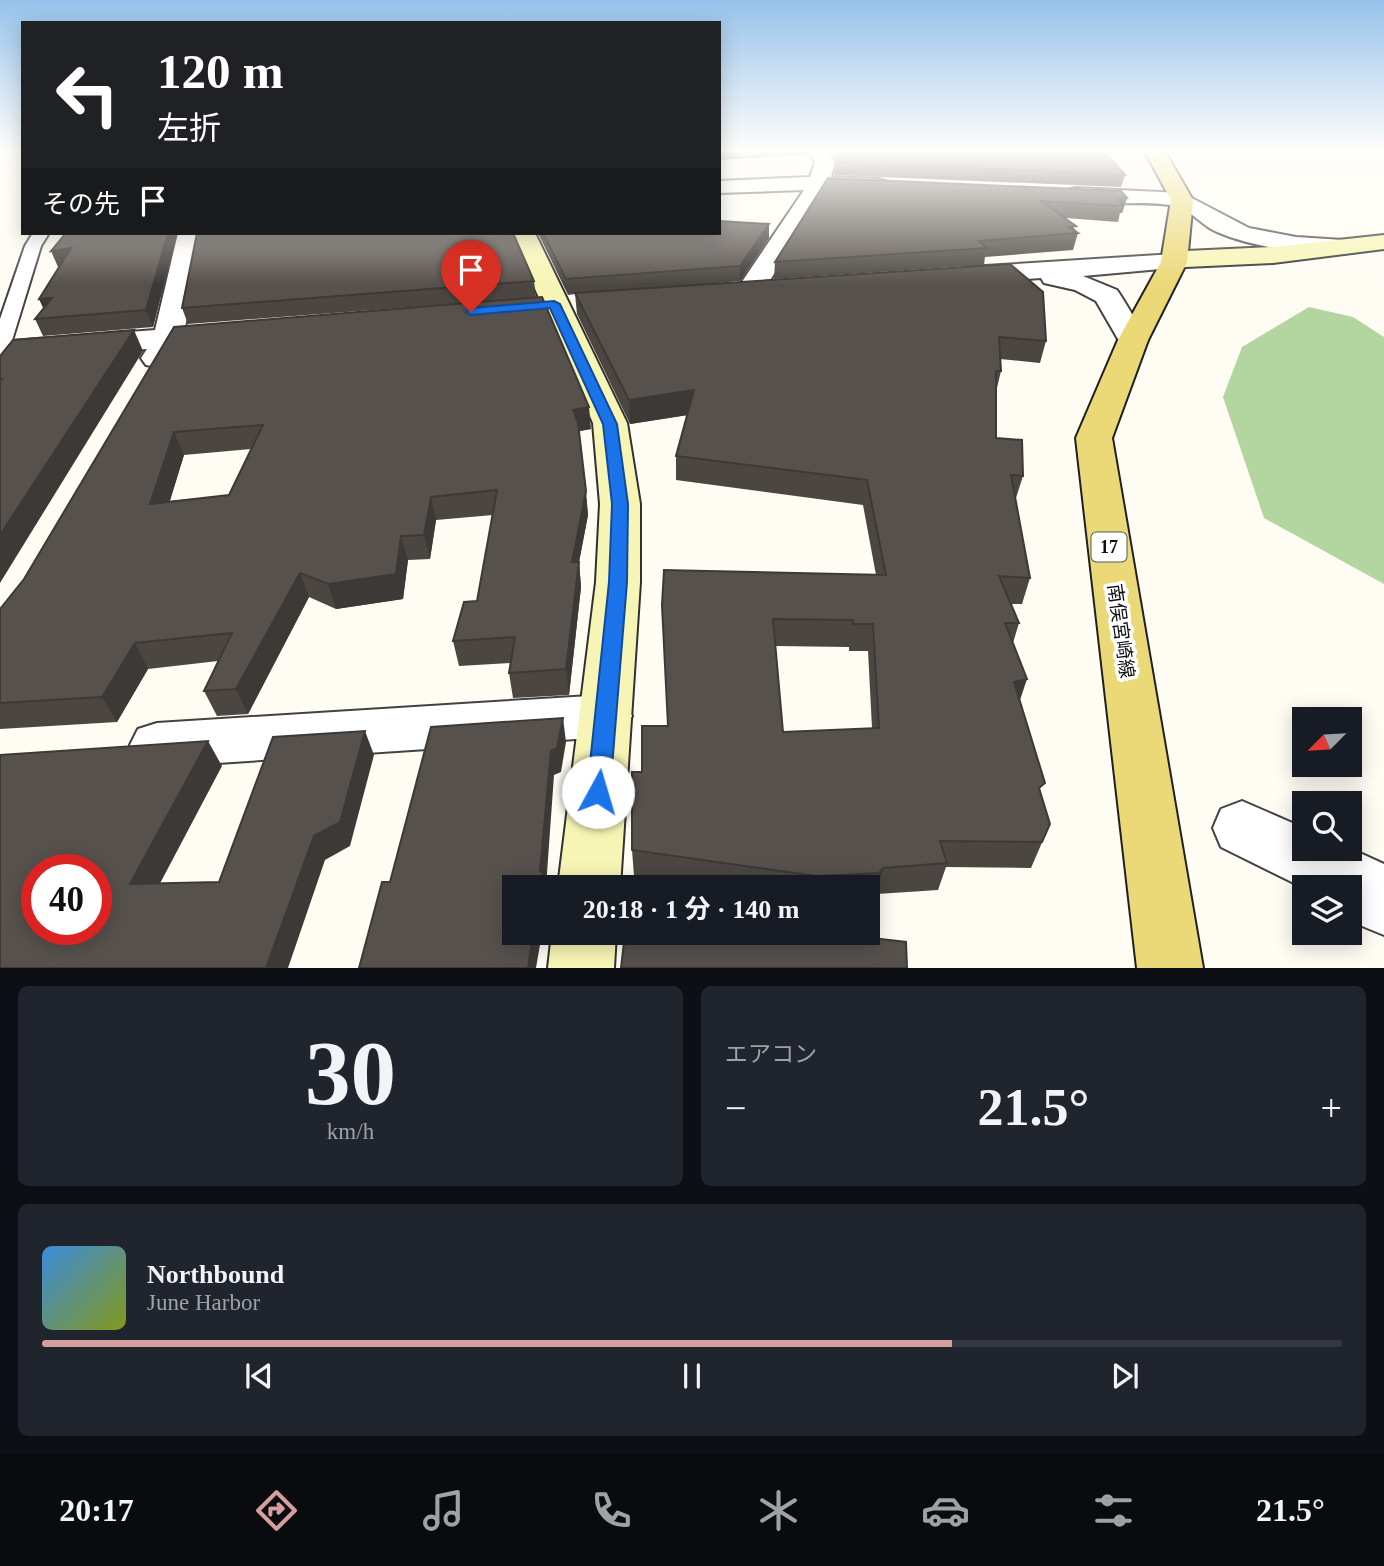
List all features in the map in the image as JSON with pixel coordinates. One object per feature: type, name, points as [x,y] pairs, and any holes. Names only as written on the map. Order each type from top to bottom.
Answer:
[{"type":"main road","points":[[1179,195],[1182,200]]},
{"type":"main road","name":"南俣宮崎線","points":[[1170,968],[1094,438],[1133,340],[1174,262],[1182,200]]},
{"type":"street","points":[[721,294],[762,291],[813,195]]},
{"type":"street","points":[[1082,195],[1182,200],[1220,224],[1243,234],[1296,244],[1350,246]]},
{"type":"street","points":[[140,387],[168,339],[190,235]]},
{"type":"street","points":[[524,235],[610,424],[620,504],[618,582],[590,875]]},
{"type":"street","points":[[940,278],[1174,262],[1384,242]]},
{"type":"street","points":[[1013,272],[1084,284],[1107,296],[1133,340]]},
{"type":"street","points":[[0,349],[251,331]]},
{"type":"street","points":[[108,748],[606,716]]},
{"type":"street","points":[[1242,828],[1368,888],[1384,904]]},
{"type":"street","points":[[581,968],[583,945]]},
{"type":"lane","points":[[0,349],[33,246],[40,235]]},
{"type":"green space","points":[[1309,307],[1353,317],[1384,337],[1384,584],[1264,518],[1223,397],[1242,347]]},
{"type":"building","points":[[817,195],[1125,195],[1127,198],[1119,199],[1122,206],[1041,201],[1076,226],[1069,227],[1078,233],[979,241],[987,248],[775,262]]},
{"type":"building","points":[[721,221],[769,224],[740,266],[566,279],[544,235],[721,235]]},
{"type":"building","points":[[64,235],[167,235],[146,310],[35,319],[52,298],[39,299],[71,248],[51,251]]},
{"type":"building","points":[[197,235],[514,235],[534,281],[182,308]]},
{"type":"building","points":[[1010,264],[1043,292],[1046,341],[999,337],[1001,371],[996,371],[996,438],[1022,440],[1023,476],[1011,475],[1030,578],[999,576],[1019,623],[1005,623],[1027,679],[1014,682],[1045,783],[1039,788],[1050,824],[1042,842],[940,841],[947,863],[883,868],[879,873],[837,875],[809,875],[632,850],[632,772],[642,772],[642,726],[668,726],[662,605],[664,570],[886,575],[867,480],[676,456],[694,390],[629,400],[575,293]],"holes":[[[773,619],[853,620],[853,624],[873,624],[879,728],[783,732]]]},
{"type":"building","points":[[542,297],[589,407],[573,410],[578,423],[586,491],[572,562],[579,562],[566,669],[509,673],[515,637],[453,641],[464,602],[477,601],[497,490],[431,497],[424,535],[401,536],[396,574],[328,584],[300,573],[236,689],[204,691],[232,633],[135,643],[102,697],[0,703],[0,609],[24,579],[174,327]],"holes":[[[263,425],[229,495],[150,504],[174,432]]]},
{"type":"building","points":[[134,330],[0,535],[0,356],[13,340]]},
{"type":"building","points":[[563,718],[557,748],[551,751],[540,871],[543,875],[502,875],[502,945],[531,945],[528,968],[359,968],[382,882],[390,882],[431,727]]},
{"type":"building","points":[[365,731],[340,822],[314,836],[266,968],[0,968],[0,755],[208,741],[130,884],[219,882],[273,737]]},
{"type":"building","points":[[880,939],[906,942],[907,968],[621,968],[624,945],[880,945]]},
{"type":"route","points":[[471,312],[554,304],[610,424],[620,504],[618,582],[598,792]]}]
